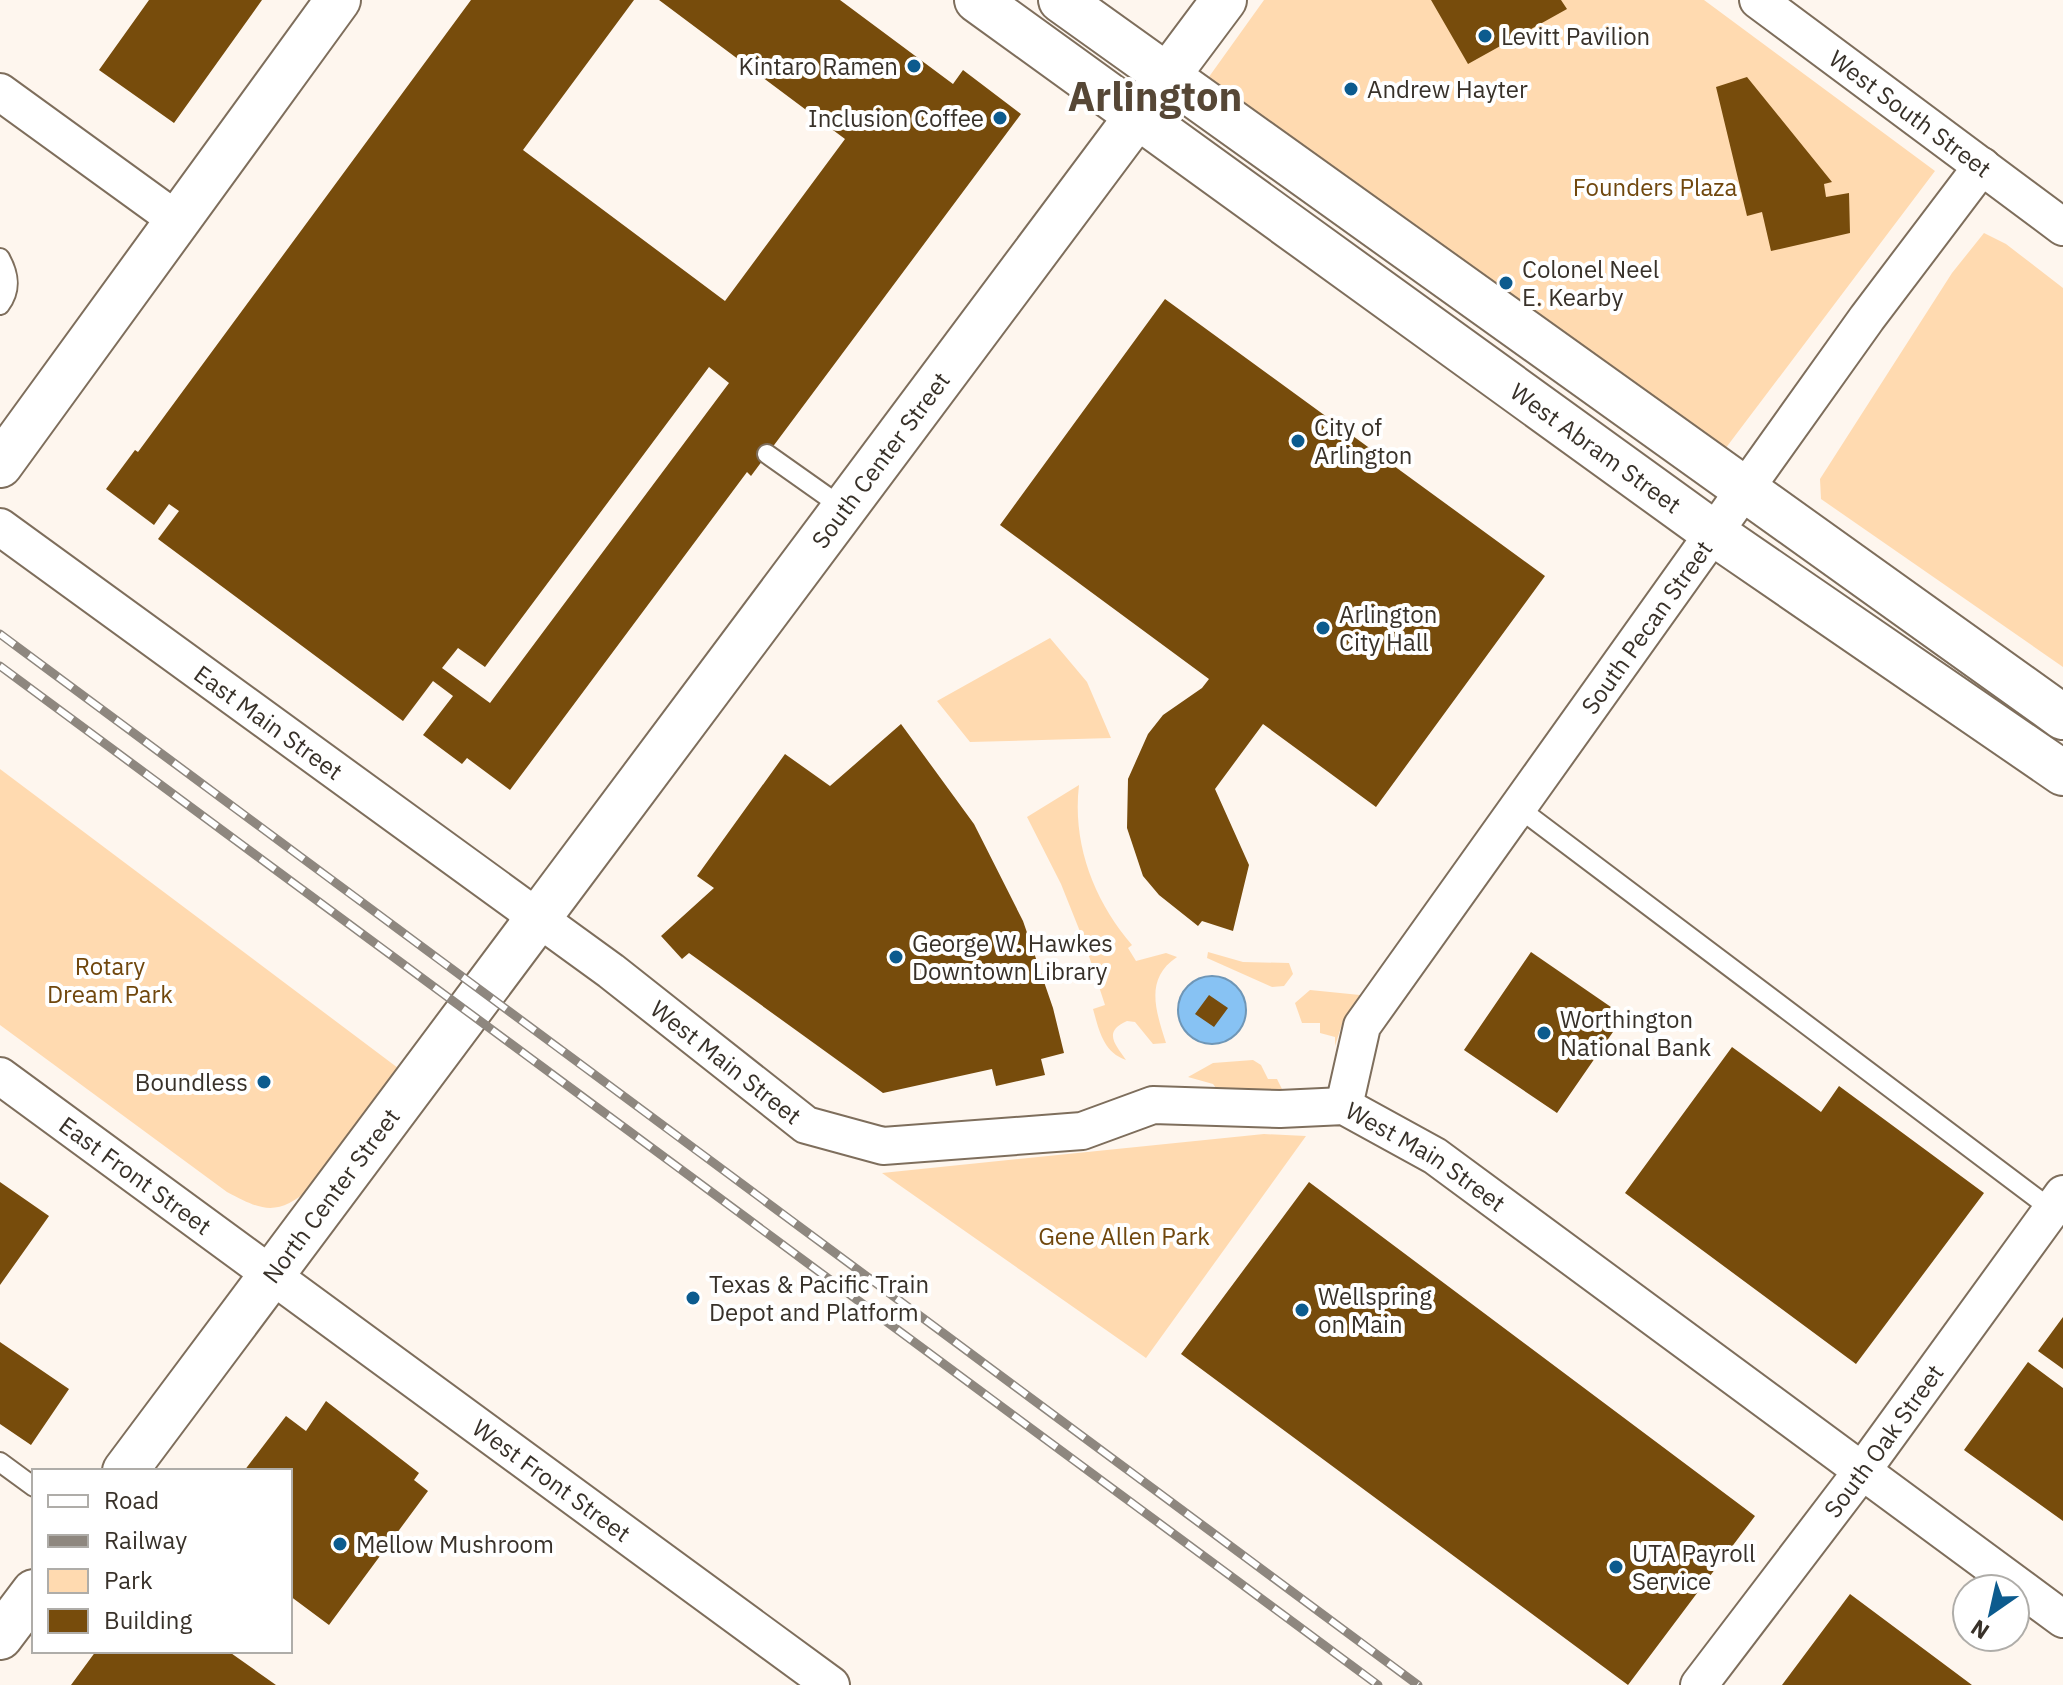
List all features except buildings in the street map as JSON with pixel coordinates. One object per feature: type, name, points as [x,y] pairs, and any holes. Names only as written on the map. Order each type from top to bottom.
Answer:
[{"type":"main road","points":[[0,465],[338,0]]},
{"type":"main road","name":"West Abram Street","points":[[977,0],[1715,534],[2063,773]]},
{"type":"main road","points":[[1061,0],[2063,717]]},
{"type":"main road","name":"South Center Street","points":[[537,919],[1134,116],[1224,0]]},
{"type":"main road","name":"North Center Street","points":[[126,1469],[537,919]]},
{"type":"main road","points":[[0,1637],[32,1595]]},
{"type":"street","name":"West South Street","points":[[1758,0],[2063,227]]},
{"type":"street","points":[[0,92],[178,221]]},
{"type":"street","name":"South Pecan Street","points":[[1344,1106],[1362,1026],[1520,809],[1867,318],[1982,166]]},
{"type":"street","name":"East Main Street","points":[[0,527],[537,919]]},
{"type":"street","name":"West Main Street","points":[[537,919],[611,971],[806,1125],[883,1146],[1082,1131],[1153,1105],[1280,1109],[1344,1106],[1435,1156],[2063,1619]]},
{"type":"street","name":"East Front Street","points":[[0,1076],[272,1275]]},
{"type":"street","name":"South Oak Street","points":[[1699,1685],[2059,1207]]},
{"type":"street","name":"West Front Street","points":[[272,1275],[831,1685]]},
{"type":"lane","points":[[0,258],[8,272],[7,295],[0,305]]},
{"type":"lane","points":[[767,454],[842,507]]},
{"type":"lane","points":[[1520,809],[2059,1207]]},
{"type":"lane","points":[[0,1462],[32,1486]]},
{"type":"green space","name":"Founders Plaza","points":[[1264,0],[1704,0],[1935,171],[1719,457],[1206,81]]},
{"type":"green space","points":[[1984,233],[2006,244],[2063,288],[2063,667],[1821,499],[1820,479],[1952,273]]},
{"type":"green space","points":[[1050,638],[1087,682],[1111,738],[970,742],[937,701]]},
{"type":"green space","name":"Rotary Dream Park","points":[[0,769],[398,1068],[312,1187],[290,1203],[280,1207],[261,1207],[227,1192],[0,1025]]},
{"type":"green space","points":[[1079,785],[1079,829],[1089,871],[1107,910],[1132,945],[1128,948],[1136,961],[1166,953],[1177,957],[1160,975],[1156,985],[1156,1008],[1166,1043],[1153,1044],[1135,1022],[1127,1021],[1119,1025],[1113,1034],[1115,1044],[1126,1060],[1112,1052],[1100,1032],[1093,1009],[1105,1005],[1085,944],[1061,884],[1027,817]]},
{"type":"green space","points":[[1208,952],[1243,962],[1289,963],[1293,974],[1284,986],[1272,987],[1207,958]]},
{"type":"green space","points":[[1310,990],[1360,995],[1344,1018],[1335,1046],[1335,1037],[1320,1033],[1320,1023],[1302,1023],[1295,1003]]},
{"type":"green space","points":[[1253,1060],[1261,1065],[1268,1079],[1277,1079],[1282,1089],[1220,1093],[1213,1084],[1188,1077],[1213,1063]]},
{"type":"green space","name":"Gene Allen Park","points":[[1264,1134],[1306,1136],[1146,1358],[882,1173]]},
{"type":"water","points":[[1212,976],[1236,986],[1246,1010],[1236,1034],[1212,1044],[1188,1034],[1178,1010],[1188,986]]},
{"type":"railway","points":[[0,634],[1418,1685]]},
{"type":"railway","points":[[0,666],[1378,1685]]},
{"type":"place","name":"Levitt Pavilion","points":[[1485,36]]},
{"type":"place","name":"Kintaro Ramen","points":[[914,66]]},
{"type":"place","name":"Andrew Hayter","points":[[1351,89]]},
{"type":"place","name":"Inclusion Coffee","points":[[1000,118]]},
{"type":"place","name":"Colonel Neel E. Kearby","points":[[1506,283]]},
{"type":"place","name":"City of Arlington","points":[[1298,441]]},
{"type":"place","name":"Arlington City Hall","points":[[1323,628]]},
{"type":"place","name":"George W. Hawkes Downtown Library","points":[[896,957]]},
{"type":"place","name":"Worthington National Bank","points":[[1544,1033]]},
{"type":"place","name":"Boundless","points":[[264,1082]]},
{"type":"place","name":"Texas & Pacific Train Depot and Platform","points":[[693,1298]]},
{"type":"place","name":"Wellspring on Main","points":[[1302,1310]]},
{"type":"place","name":"Mellow Mushroom","points":[[340,1544]]},
{"type":"place","name":"UTA Payroll Service","points":[[1616,1567]]},
{"type":"district","name":"Arlington","points":[[1155,96]]}]
